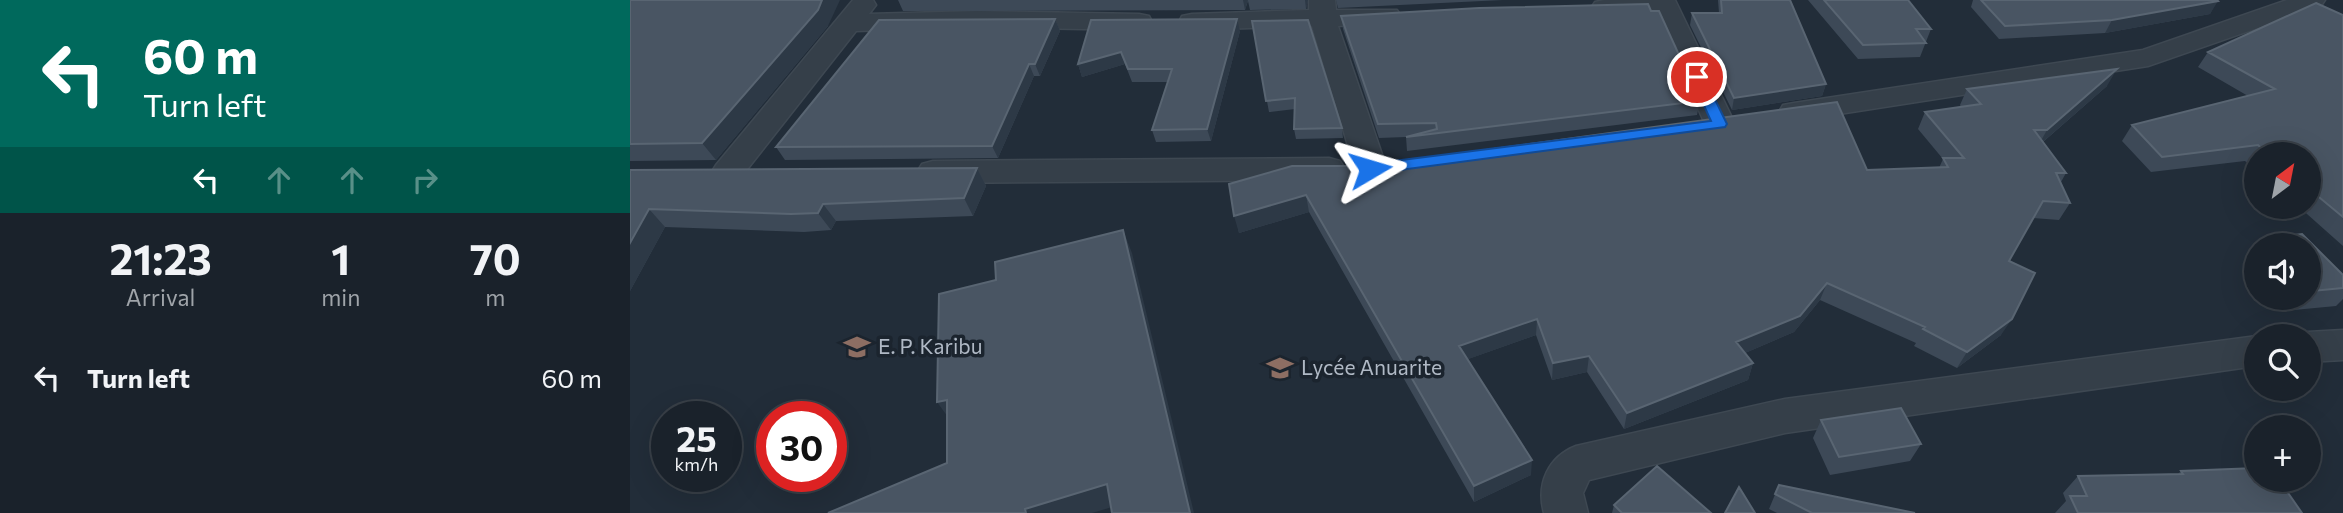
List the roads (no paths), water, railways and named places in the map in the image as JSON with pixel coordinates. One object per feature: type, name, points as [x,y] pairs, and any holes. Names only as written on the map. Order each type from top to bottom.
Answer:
[{"type":"street","points":[[768,173],[714,173],[867,0]]},
{"type":"street","points":[[1584,9],[1663,4],[1730,122],[2148,58],[2312,0]]},
{"type":"street","points":[[849,23],[979,19],[1126,22],[1323,10],[1414,15]]},
{"type":"street","points":[[902,172],[1384,167],[1323,10]]},
{"type":"street","points":[[2321,346],[2343,345]]},
{"type":"street","points":[[1566,513],[1560,496],[1563,478],[1576,465],[1786,416],[2244,353]]},
{"type":"place","name":"E. P. Karibu","points":[[857,347]]},
{"type":"place","name":"Lycée Anuarite","points":[[1280,368]]}]
